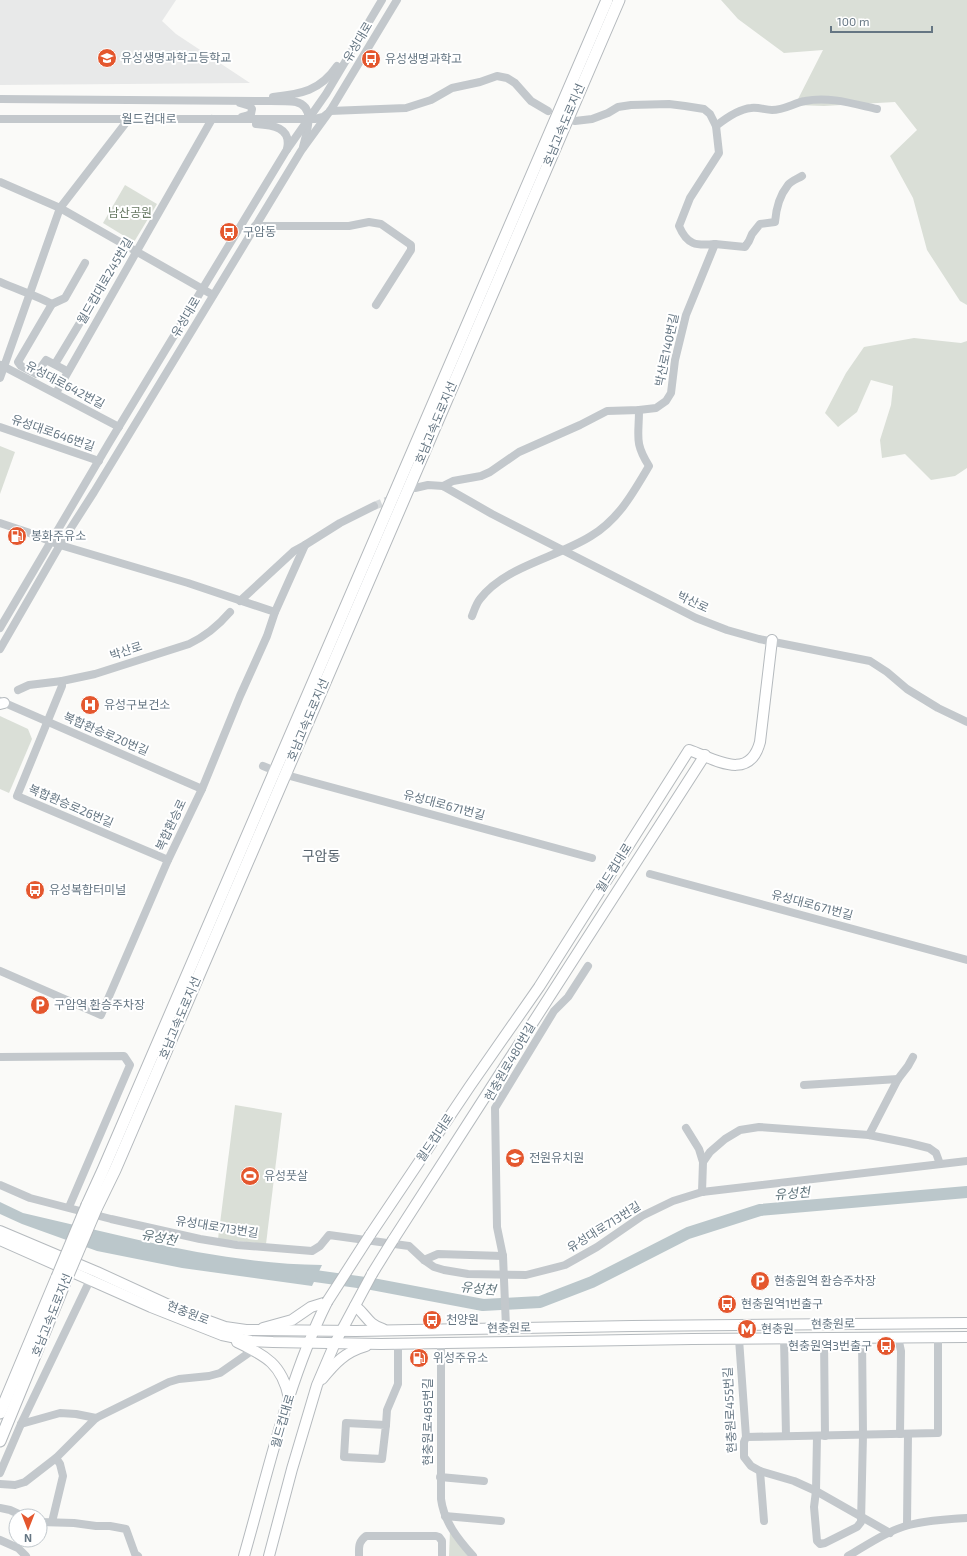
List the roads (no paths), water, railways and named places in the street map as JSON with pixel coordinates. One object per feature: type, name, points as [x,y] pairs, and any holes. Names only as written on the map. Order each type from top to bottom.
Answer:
[{"type":"highway","name":"호남고속도로지선","points":[[0,1442],[62,1279],[92,1207],[607,0]]},
{"type":"highway","name":"호남고속도로지선","points":[[92,1207],[115,1170],[619,0]]},
{"type":"highway","name":"호남고속도로지선","points":[[0,1413],[62,1279]]},
{"type":"main road","points":[[705,755],[725,765],[739,765],[746,763],[753,758],[758,750],[772,640]]},
{"type":"main road","name":"월드컵대로","points":[[244,1556],[289,1398],[309,1343],[327,1302],[470,1086],[539,987],[689,750],[705,755],[393,1240],[341,1331],[317,1385],[292,1469],[269,1556]]},
{"type":"main road","name":"현충원로","points":[[0,1231],[97,1272],[184,1312],[225,1327],[246,1330],[388,1331],[506,1327],[967,1323]]},
{"type":"main road","name":"현충원로","points":[[0,1240],[151,1307],[222,1334],[251,1341],[441,1344],[824,1337],[967,1337]]},
{"type":"main road","points":[[246,1330],[263,1328],[292,1320],[310,1307],[327,1302]]},
{"type":"main road","points":[[355,1306],[362,1311],[370,1323],[375,1327],[388,1331]]},
{"type":"main road","points":[[585,1341],[578,1340],[575,1336],[585,1333],[617,1332],[632,1326]]},
{"type":"main road","points":[[222,1334],[253,1350],[267,1359],[278,1369],[286,1385],[289,1398]]},
{"type":"main road","points":[[317,1385],[345,1354],[365,1346],[381,1344]]},
{"type":"street","name":"유성대로","points":[[0,628],[50,541],[286,151],[309,119],[382,0]]},
{"type":"street","name":"유성대로","points":[[0,649],[60,544],[98,486],[302,150],[330,111],[397,0]]},
{"type":"street","points":[[231,101],[303,93],[315,88],[330,75],[354,46]]},
{"type":"street","points":[[330,111],[406,108],[431,100],[452,88],[480,82],[497,76],[507,78],[515,83],[531,101],[548,111]]},
{"type":"street","name":"월드컵대로","points":[[0,99],[297,102],[305,108],[309,119]]},
{"type":"street","points":[[716,126],[725,118],[750,108],[772,110],[804,101],[820,100],[848,102],[877,109]]},
{"type":"street","points":[[225,119],[251,114],[252,109],[250,106],[231,101]]},
{"type":"street","points":[[575,121],[592,119],[608,113],[618,107],[624,106],[669,104],[704,109],[710,114],[716,126],[719,153],[690,198],[680,226],[684,237],[688,241],[703,245],[715,244],[745,247],[752,234],[760,224],[775,222],[776,210],[788,184],[802,176]]},
{"type":"street","name":"월드컵대로","points":[[0,119],[309,119],[322,117],[330,111]]},
{"type":"street","name":"월드컵대로245번길","points":[[56,393],[212,119]]},
{"type":"street","points":[[225,119],[243,123],[271,125],[281,129],[287,137],[288,146],[286,151]]},
{"type":"street","points":[[302,150],[309,119]]},
{"type":"street","points":[[0,378],[2,365],[30,295],[60,208],[128,120]]},
{"type":"street","points":[[0,182],[60,208],[213,295]]},
{"type":"street","points":[[255,226],[349,226],[369,222],[381,224],[411,245],[411,250],[376,305]]},
{"type":"street","name":"박산로140번길","points":[[443,486],[454,481],[481,476],[490,472],[519,452],[580,425],[607,411],[656,408],[666,401],[671,393],[675,360],[686,315],[715,244]]},
{"type":"street","points":[[68,371],[46,360],[36,374],[20,366],[18,362],[52,304],[65,298],[85,263]]},
{"type":"street","points":[[0,282],[52,304]]},
{"type":"street","points":[[55,364],[84,316]]},
{"type":"street","name":"유성대로642번길","points":[[2,365],[119,427]]},
{"type":"street","points":[[472,616],[479,600],[511,573],[562,551],[591,536],[609,523],[623,508],[649,466],[638,445],[639,410]]},
{"type":"street","name":"유성대로646번길","points":[[0,427],[99,461]]},
{"type":"street","points":[[415,488],[428,485],[443,486]]},
{"type":"street","name":"박산로","points":[[443,486],[562,551],[696,618],[727,630],[870,661],[887,672],[907,689],[938,708],[967,722]]},
{"type":"street","points":[[240,601],[294,551],[340,522],[374,506]]},
{"type":"street","points":[[0,523],[50,541],[188,583],[275,612]]},
{"type":"street","name":"복합환승로","points":[[0,971],[101,1015],[168,860],[202,788],[240,696],[267,636],[275,612],[305,545]]},
{"type":"street","name":"박산로","points":[[18,690],[29,685],[62,681],[95,674],[189,644],[213,630],[230,612]]},
{"type":"street","points":[[48,722],[62,686],[62,681]]},
{"type":"street","name":"복합환승로20번길","points":[[1,703],[202,788]]},
{"type":"street","name":"복합환승로26번길","points":[[48,722],[17,796],[168,860]]},
{"type":"street","name":"유성대로671번길","points":[[290,776],[592,858]]},
{"type":"street","name":"유성대로671번길","points":[[650,874],[967,960]]},
{"type":"street","name":"현충원로480번길","points":[[506,1327],[505,1278],[503,1256],[497,1227],[495,1108],[554,1011],[568,997],[588,966]]},
{"type":"street","points":[[0,1057],[124,1056],[130,1065],[69,1208]]},
{"type":"street","points":[[869,1135],[898,1079],[913,1057]]},
{"type":"street","points":[[804,1085],[898,1079]]},
{"type":"street","points":[[703,1162],[710,1152],[740,1130],[759,1127],[869,1135],[929,1148],[936,1153],[940,1164]]},
{"type":"street","points":[[686,1128],[699,1149],[703,1162],[702,1192]]},
{"type":"street","name":"유성대로713번길","points":[[0,1185],[30,1198],[69,1208],[174,1233],[237,1245],[312,1251],[320,1246],[329,1235],[409,1246],[434,1267],[468,1274],[505,1278],[526,1275],[565,1265],[597,1248],[642,1216],[673,1201],[702,1192],[967,1161]]},
{"type":"street","points":[[424,1260],[438,1254],[503,1256]]},
{"type":"street","points":[[0,1473],[21,1424],[90,1280]]},
{"type":"street","points":[[824,1337],[821,1436],[814,1507],[814,1519],[818,1541],[820,1544],[857,1527],[860,1522],[863,1435],[862,1337]]},
{"type":"street","points":[[898,1337],[901,1351],[907,1525]]},
{"type":"street","points":[[746,1437],[938,1433],[938,1337]]},
{"type":"street","points":[[784,1338],[786,1436]]},
{"type":"street","name":"현충원로455번길","points":[[738,1339],[746,1437],[744,1442],[744,1457],[751,1466],[760,1471]]},
{"type":"street","points":[[386,1425],[346,1423],[344,1457],[382,1459],[386,1425],[387,1410],[398,1384],[398,1344]]},
{"type":"street","name":"현충원로485번길","points":[[441,1344],[441,1499],[444,1516],[455,1534],[473,1556]]},
{"type":"street","points":[[0,1484],[15,1485],[25,1482],[56,1458],[96,1418],[169,1382],[179,1379],[209,1376],[220,1373],[253,1350]]},
{"type":"street","points":[[21,1424],[60,1413],[76,1414],[96,1418]]},
{"type":"street","points":[[52,1522],[64,1476],[60,1464],[56,1458]]},
{"type":"street","points":[[764,1521],[760,1471],[794,1481],[816,1491],[890,1533]]},
{"type":"street","name":"현충원로485번길","points":[[440,1477],[484,1481]]},
{"type":"street","points":[[444,1516],[501,1521]]},
{"type":"street","points":[[848,1556],[907,1525],[930,1520],[967,1518]]},
{"type":"street","points":[[48,1522],[110,1526],[126,1529],[135,1554],[138,1556]]},
{"type":"street","points":[[359,1556],[360,1541],[366,1536],[439,1537],[442,1541],[442,1556]]},
{"type":"street","points":[[0,1540],[18,1548],[26,1556]]},
{"type":"waterway","name":"유성천","points":[[301,1274],[372,1284],[483,1305],[540,1302],[592,1282],[688,1233],[760,1210],[967,1192]]},
{"type":"tunnel","points":[[374,506],[394,498]]},
{"type":"place","name":"유성생명과학고등학교","points":[[107,58]]},
{"type":"place","name":"유성생명과학고","points":[[371,59]]},
{"type":"place","name":"구암동","points":[[229,232]]},
{"type":"place","name":"봉화주유소","points":[[17,536]]},
{"type":"place","name":"유성구보건소","points":[[90,705]]},
{"type":"place","name":"유성복합터미널","points":[[35,890]]},
{"type":"place","name":"구암역 환승주차장","points":[[40,1005]]},
{"type":"place","name":"전원유치원","points":[[515,1158]]},
{"type":"place","name":"유성풋살","points":[[250,1176]]},
{"type":"place","name":"현충원역 환승주차장","points":[[760,1281]]},
{"type":"place","name":"현충원역1번출구","points":[[727,1304]]},
{"type":"place","name":"천양원","points":[[432,1320]]},
{"type":"place","name":"현충원","points":[[747,1329]]},
{"type":"place","name":"현충원역3번출구","points":[[886,1346]]},
{"type":"place","name":"위성주유소","points":[[419,1358]]},
{"type":"district","name":"구암동","points":[[321,856]]},
{"type":"park label","name":"남산공원","points":[[130,213]]}]
